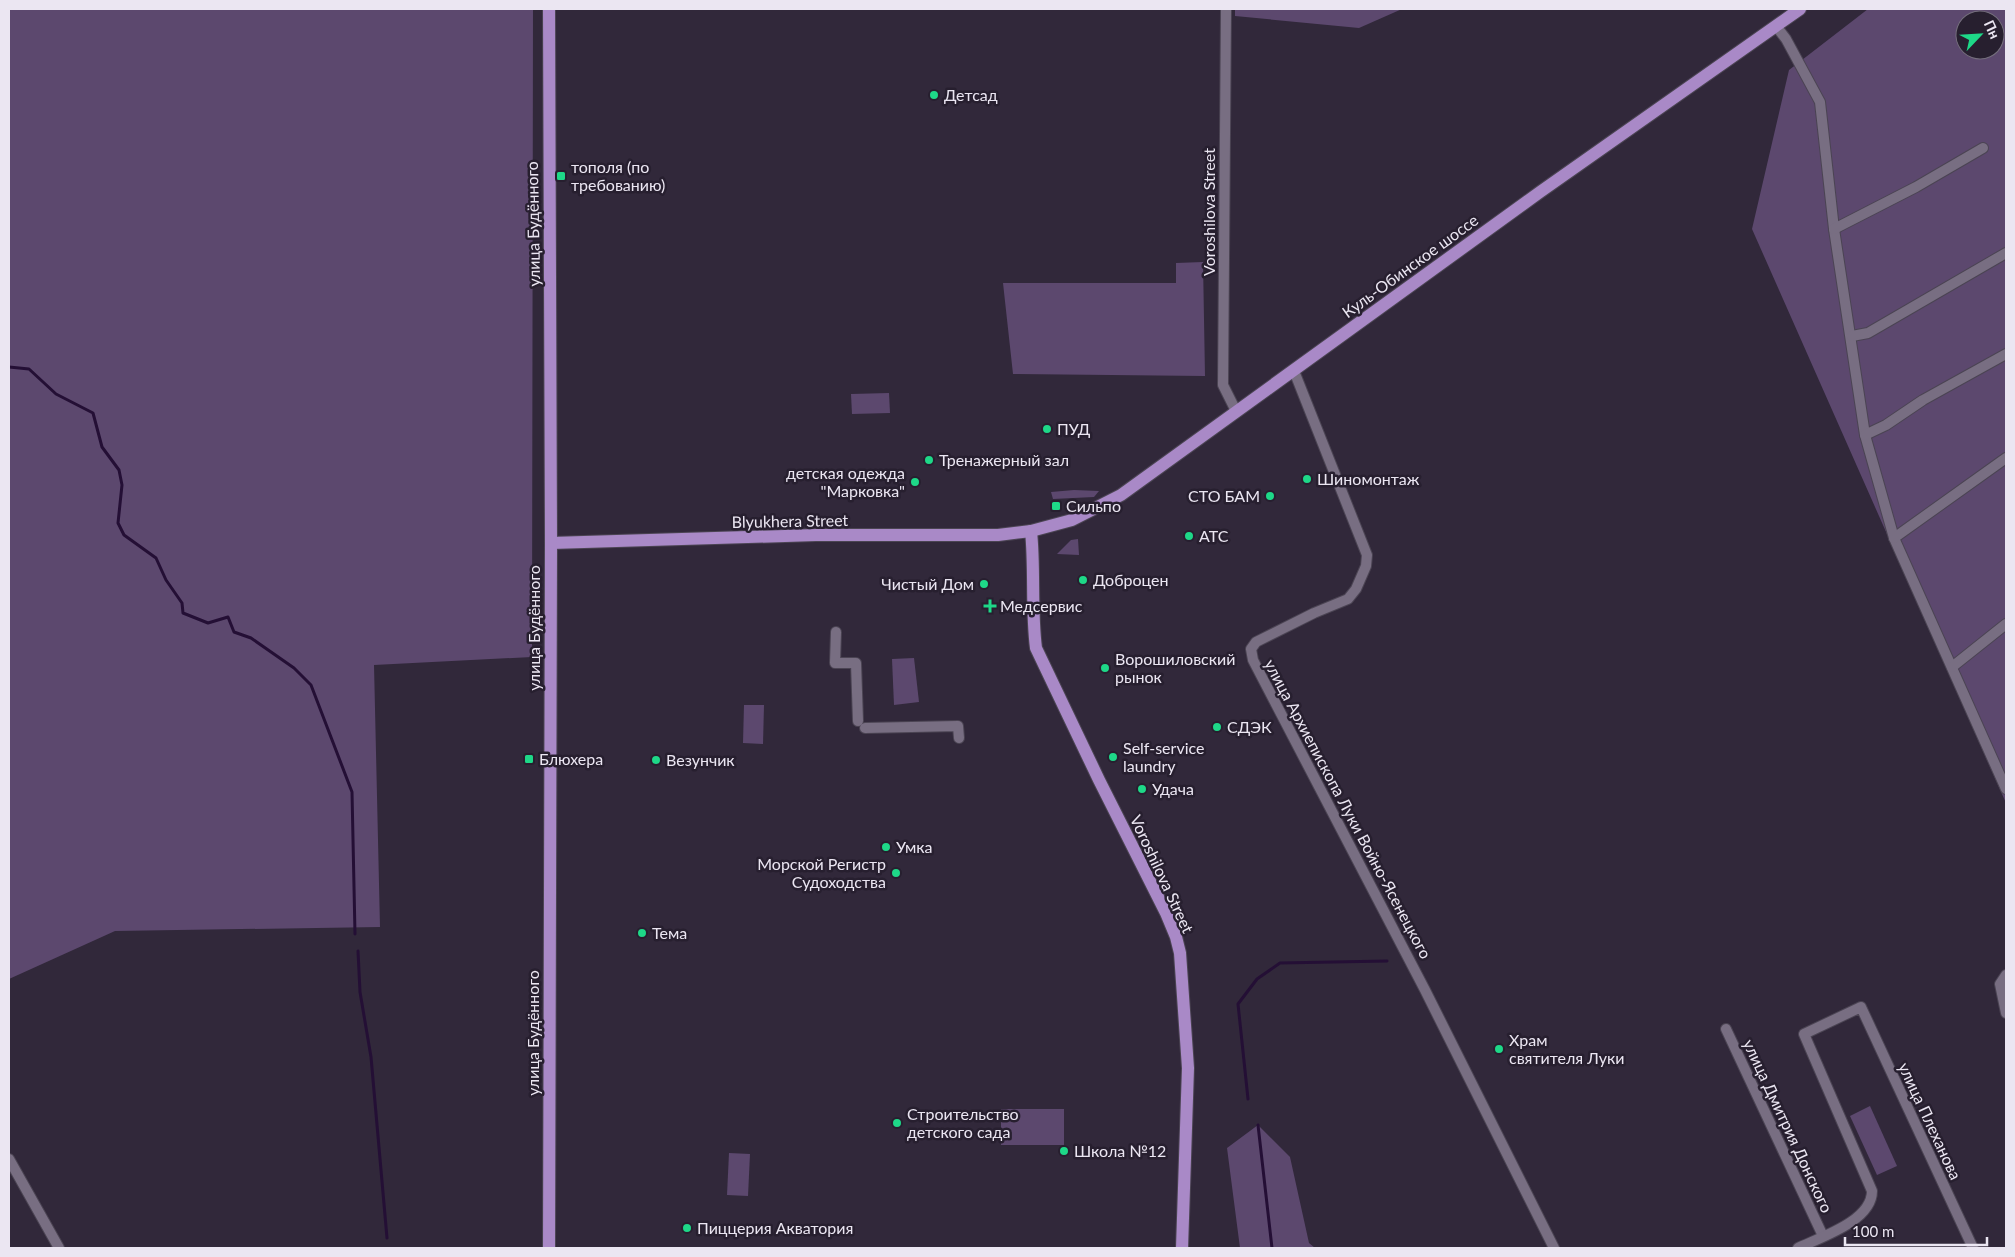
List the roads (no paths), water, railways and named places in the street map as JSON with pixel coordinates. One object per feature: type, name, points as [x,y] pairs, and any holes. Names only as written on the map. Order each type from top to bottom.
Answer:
[{"type":"main road","name":"улица Будённого","points":[[548,1248],[551,543],[549,9]]},
{"type":"main road","name":"Куль-Обинское шоссе","points":[[1030,531],[1072,520],[1121,495],[1591,156],[1800,9]]},
{"type":"main road","name":"Blyukhera Street","points":[[551,543],[816,535],[988,535],[1030,531]]},
{"type":"main road","name":"Voroshilova Street","points":[[1030,531],[1034,566],[1034,631],[1036,648],[1099,780],[1166,913],[1180,953],[1188,1068],[1182,1248]]},
{"type":"street","name":"Voroshilova Street","points":[[1226,9],[1223,385],[1236,412]]},
{"type":"street","points":[[1776,26],[1786,39],[1820,102],[1834,229],[1852,336],[1865,435],[1894,538],[1952,667],[2004,775],[2006,789]]},
{"type":"street","points":[[1834,229],[1916,187],[1983,148]]},
{"type":"street","points":[[1852,336],[1868,333],[2006,253]]},
{"type":"street","points":[[1865,435],[1886,425],[1924,400],[2006,354]]},
{"type":"street","name":"улица Архиепископа Луки Войно-Ясенецкого","points":[[1294,371],[1367,555],[1366,566],[1356,589],[1348,599],[1314,613],[1256,642],[1251,649],[1253,660],[1425,990],[1554,1248]]},
{"type":"street","points":[[1894,538],[2006,458]]},
{"type":"street","points":[[1952,667],[2006,624]]},
{"type":"street","points":[[836,632],[835,663],[856,663],[862,724],[958,726],[959,738]]},
{"type":"street","points":[[2006,976],[2000,984],[2006,1013]]},
{"type":"street","name":"улица Плеханова","points":[[1823,1236],[1862,1215],[1872,1198],[1872,1191],[1804,1034],[1861,1007],[1973,1248]]},
{"type":"street","name":"улица Дмитрия Донского","points":[[1726,1030],[1823,1236]]},
{"type":"street","points":[[9,1159],[59,1248]]},
{"type":"street","points":[[1798,1248],[1823,1236]]},
{"type":"waterway","points":[[9,367],[29,369],[56,394],[93,413],[102,447],[119,470],[122,485],[118,523],[124,535],[156,558],[166,580],[182,603],[183,613],[208,623],[228,617],[234,632],[251,638],[294,668],[311,685],[352,792],[355,934]]},
{"type":"waterway","points":[[358,951],[360,992],[371,1057],[387,1238]]},
{"type":"waterway","points":[[1248,1099],[1238,1004],[1257,979],[1280,963],[1387,961]]},
{"type":"waterway","points":[[1258,1125],[1272,1248]]},
{"type":"place","name":"Детсад","points":[[934,95]]},
{"type":"place","name":"тополя (по требованию)","points":[[561,176]]},
{"type":"place","name":"ПУД","points":[[1047,429]]},
{"type":"place","name":"Тренажерный зал","points":[[929,460]]},
{"type":"place","name":"Шиномонтаж","points":[[1307,479]]},
{"type":"place","name":"детская одежда \"Марковка\"","points":[[915,482]]},
{"type":"place","name":"СТО БАМ","points":[[1270,496]]},
{"type":"place","name":"Сильпо","points":[[1056,506]]},
{"type":"place","name":"АТС","points":[[1189,536]]},
{"type":"place","name":"Доброцен","points":[[1083,580]]},
{"type":"place","name":"Чистый Дом","points":[[984,584]]},
{"type":"place","name":"Медсервис","points":[[990,606]]},
{"type":"place","name":"Ворошиловский рынок","points":[[1105,668]]},
{"type":"place","name":"СДЭК","points":[[1217,727]]},
{"type":"place","name":"Self-service laundry","points":[[1113,757]]},
{"type":"place","name":"Блюхера","points":[[529,759]]},
{"type":"place","name":"Везунчик","points":[[656,760]]},
{"type":"place","name":"Удача","points":[[1142,789]]},
{"type":"place","name":"Умка","points":[[886,847]]},
{"type":"place","name":"Морской Регистр Судоходства","points":[[896,873]]},
{"type":"place","name":"Тема","points":[[642,933]]},
{"type":"place","name":"Храм святителя Луки","points":[[1499,1049]]},
{"type":"place","name":"Строительство детского сада","points":[[897,1123]]},
{"type":"place","name":"Школа №12","points":[[1064,1151]]},
{"type":"place","name":"Пиццерия Акватория","points":[[687,1228]]}]
